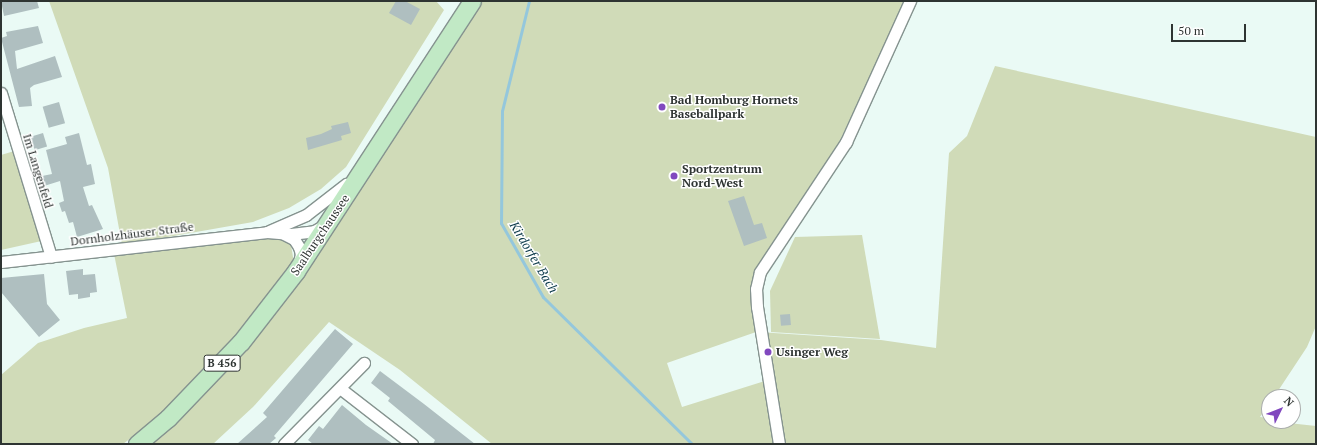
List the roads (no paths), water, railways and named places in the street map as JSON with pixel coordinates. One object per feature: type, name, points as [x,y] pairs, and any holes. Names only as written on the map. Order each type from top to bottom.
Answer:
[{"type":"main road","name":"Saalburgchaussee","points":[[137,444],[173,413],[241,342],[296,271],[369,162],[472,1]]},
{"type":"street","points":[[779,444],[757,307],[756,289],[760,272],[846,142],[910,1]]},
{"type":"street","name":"Im Langenfeld","points":[[1,93],[51,257]]},
{"type":"street","name":"Dornholzhäuser Straße","points":[[267,232],[306,215],[323,204],[369,162]]},
{"type":"street","name":"Dornholzhäuser Straße","points":[[1,262],[267,232],[284,234],[314,231],[330,220]]},
{"type":"street","points":[[284,234],[294,239],[299,247],[301,254],[296,271]]},
{"type":"street","points":[[286,443],[341,389],[364,363]]},
{"type":"street","points":[[341,389],[412,444]]},
{"type":"waterway","name":"Kirdorfer Bach","points":[[529,1],[502,111],[501,223],[543,297],[692,444]]},
{"type":"place","name":"Bad Homburg Hornets Baseballpark","points":[[662,107]]},
{"type":"place","name":"Sportzentrum Nord-West","points":[[674,176]]},
{"type":"place","name":"Usinger Weg","points":[[768,352]]}]
